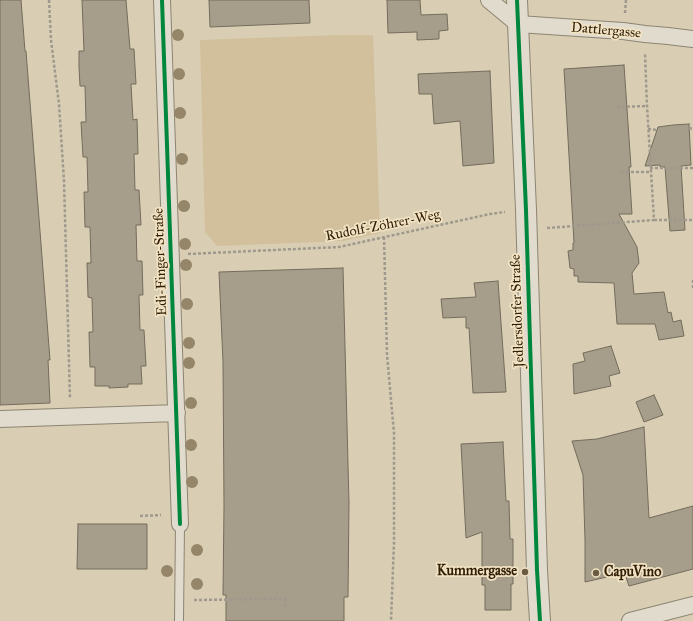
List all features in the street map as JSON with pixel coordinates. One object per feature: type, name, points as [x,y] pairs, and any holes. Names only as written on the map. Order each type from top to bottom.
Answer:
[{"type":"street","name":"Edi-Finger-Straße","points":[[162,0],[172,255],[180,524]]},
{"type":"street","points":[[489,0],[518,24]]},
{"type":"street","name":"Jedlersdorfer Straße","points":[[517,0],[526,210],[537,570],[540,621]]},
{"type":"street","name":"Dattlergasse","points":[[518,24],[623,31],[693,39]]},
{"type":"street","points":[[0,419],[177,413]]},
{"type":"street","points":[[630,621],[693,605]]},
{"type":"lane","name":"Edi-Finger-Straße","points":[[179,621],[180,524]]},
{"type":"path","points":[[49,0],[51,40],[59,104],[64,181],[70,416]]},
{"type":"path","points":[[645,34],[650,172],[654,220]]},
{"type":"path","points":[[617,107],[647,106]]},
{"type":"path","points":[[648,129],[657,130]]},
{"type":"path","points":[[650,168],[693,168]]},
{"type":"path","points":[[621,172],[650,172]]},
{"type":"path","points":[[526,230],[654,220],[693,220]]},
{"type":"path","points":[[384,237],[387,355],[394,433],[394,542],[390,621]]},
{"type":"path","points":[[693,280],[693,290]]},
{"type":"path","points":[[180,600],[285,599],[285,608]]},
{"type":"shaded area","points":[[373,35],[380,233],[343,241],[217,246],[205,232],[200,40]]},
{"type":"building","points":[[0,0],[21,0],[50,360],[48,360],[50,403],[0,405]]},
{"type":"building","points":[[82,0],[126,0],[130,49],[134,49],[136,84],[131,84],[133,120],[137,119],[138,154],[134,154],[135,190],[139,190],[141,225],[136,225],[137,261],[142,261],[143,295],[139,295],[140,330],[144,330],[146,366],[141,366],[142,384],[128,384],[128,387],[109,388],[109,386],[95,386],[95,367],[90,367],[89,332],[93,332],[92,298],[88,297],[87,263],[91,263],[90,227],[85,227],[84,192],[88,192],[87,157],[83,157],[81,122],[86,122],[85,86],[80,86],[79,67],[79,51],[84,51]]},
{"type":"building","points":[[209,0],[309,0],[310,23],[210,27]]},
{"type":"building","points":[[387,0],[420,0],[421,15],[447,14],[448,30],[439,31],[439,39],[417,40],[417,32],[388,33]]},
{"type":"building","points":[[624,65],[631,167],[629,167],[632,214],[619,214],[637,247],[639,263],[632,273],[634,294],[664,292],[668,313],[671,312],[673,322],[681,320],[684,336],[659,340],[655,324],[617,324],[614,283],[578,282],[578,276],[574,276],[574,269],[570,268],[568,251],[573,250],[574,243],[564,69]]},
{"type":"building","points":[[490,71],[494,163],[463,166],[460,121],[434,124],[432,94],[419,94],[418,74]]},
{"type":"building","points":[[689,124],[691,165],[681,166],[685,230],[670,231],[665,167],[660,167],[660,165],[645,166],[658,127]]},
{"type":"building","points":[[343,268],[349,503],[348,597],[344,597],[344,621],[226,621],[226,595],[223,595],[223,362],[219,272]]},
{"type":"building","points":[[498,281],[506,392],[473,393],[469,328],[466,328],[466,317],[443,318],[441,299],[476,297],[474,283]]},
{"type":"building","points":[[611,346],[620,373],[609,376],[611,386],[574,394],[573,364],[585,361],[583,353]]},
{"type":"building","points":[[654,395],[663,415],[644,422],[636,402]]},
{"type":"building","points":[[644,427],[649,518],[693,506],[693,569],[629,586],[625,574],[585,582],[583,475],[572,441],[597,439]]},
{"type":"building","points":[[503,442],[506,501],[509,501],[510,539],[513,539],[513,584],[511,584],[511,610],[485,610],[485,585],[482,585],[482,532],[466,538],[461,444]]},
{"type":"building","points":[[78,524],[147,524],[147,569],[77,569]]},
{"type":"cycle path","points":[[162,0],[180,524]]},
{"type":"cycle path","points":[[517,0],[526,210],[537,570],[540,621]]},
{"type":"place","name":"Kummergasse","points":[[525,572]]},
{"type":"place","name":"CapuVino","points":[[596,573]]}]
